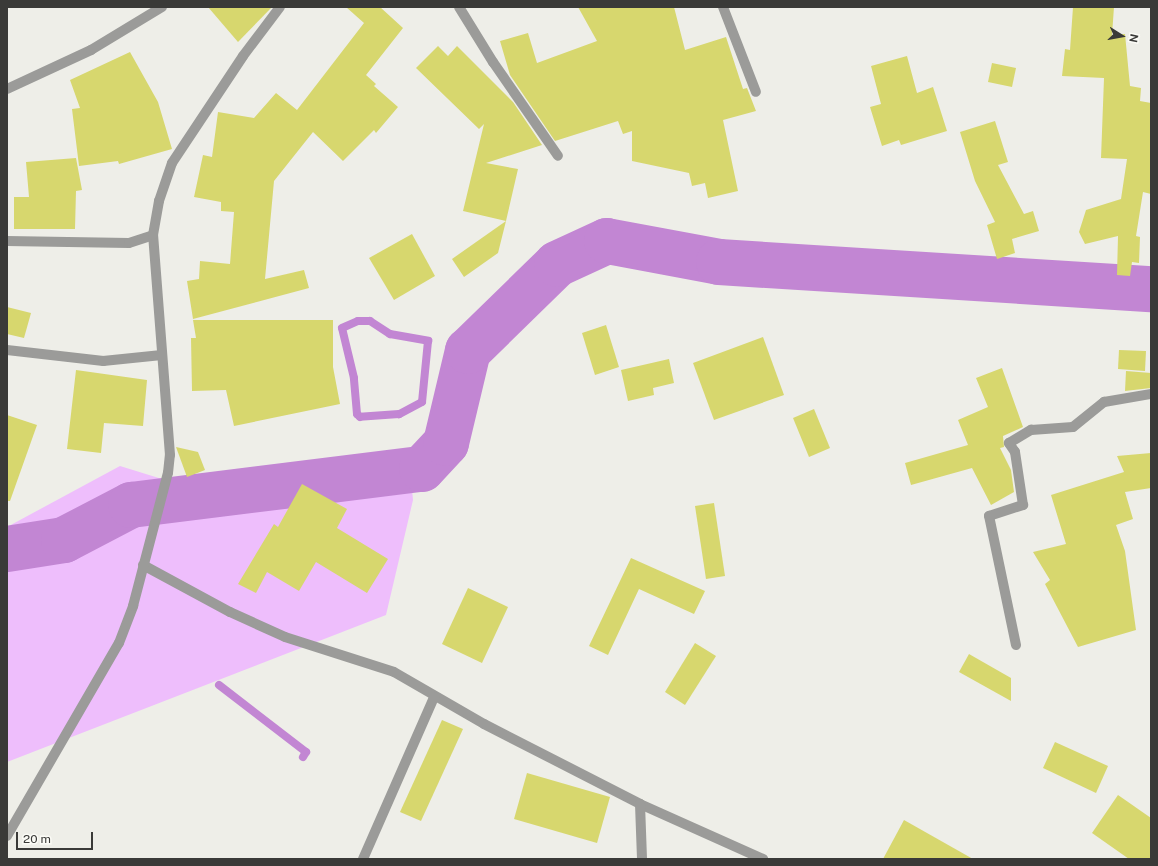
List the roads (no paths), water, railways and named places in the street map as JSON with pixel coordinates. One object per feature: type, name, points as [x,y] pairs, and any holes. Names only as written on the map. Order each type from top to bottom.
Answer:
[{"type":"street","points":[[7,89],[91,50],[162,7]]},
{"type":"street","points":[[7,836],[119,642],[143,565],[168,473],[170,455],[152,235],[159,201],[172,162],[243,56],[280,7]]},
{"type":"street","points":[[459,7],[493,62],[558,156]]},
{"type":"street","points":[[723,7],[756,92]]},
{"type":"street","points":[[7,241],[129,243],[152,235]]},
{"type":"street","points":[[7,350],[103,361],[162,355]]},
{"type":"street","points":[[1016,644],[989,516],[1023,505],[1015,452],[1009,443],[1031,430],[1074,427],[1104,402],[1151,394]]},
{"type":"street","points":[[143,565],[230,612],[286,636],[394,672],[434,697],[640,804],[763,859]]},
{"type":"street","points":[[363,859],[434,697]]},
{"type":"street","points":[[640,804],[642,859]]},
{"type":"waterway","points":[[7,549],[64,540],[131,505],[422,469],[446,443],[468,351],[557,264],[607,241],[719,262],[1151,289]]},
{"type":"waterway","points":[[358,321],[370,321],[390,334],[428,341],[422,402],[399,414],[360,417],[357,414],[354,378],[342,328],[358,321]]},
{"type":"waterway","points":[[219,685],[306,752],[303,757]]}]
